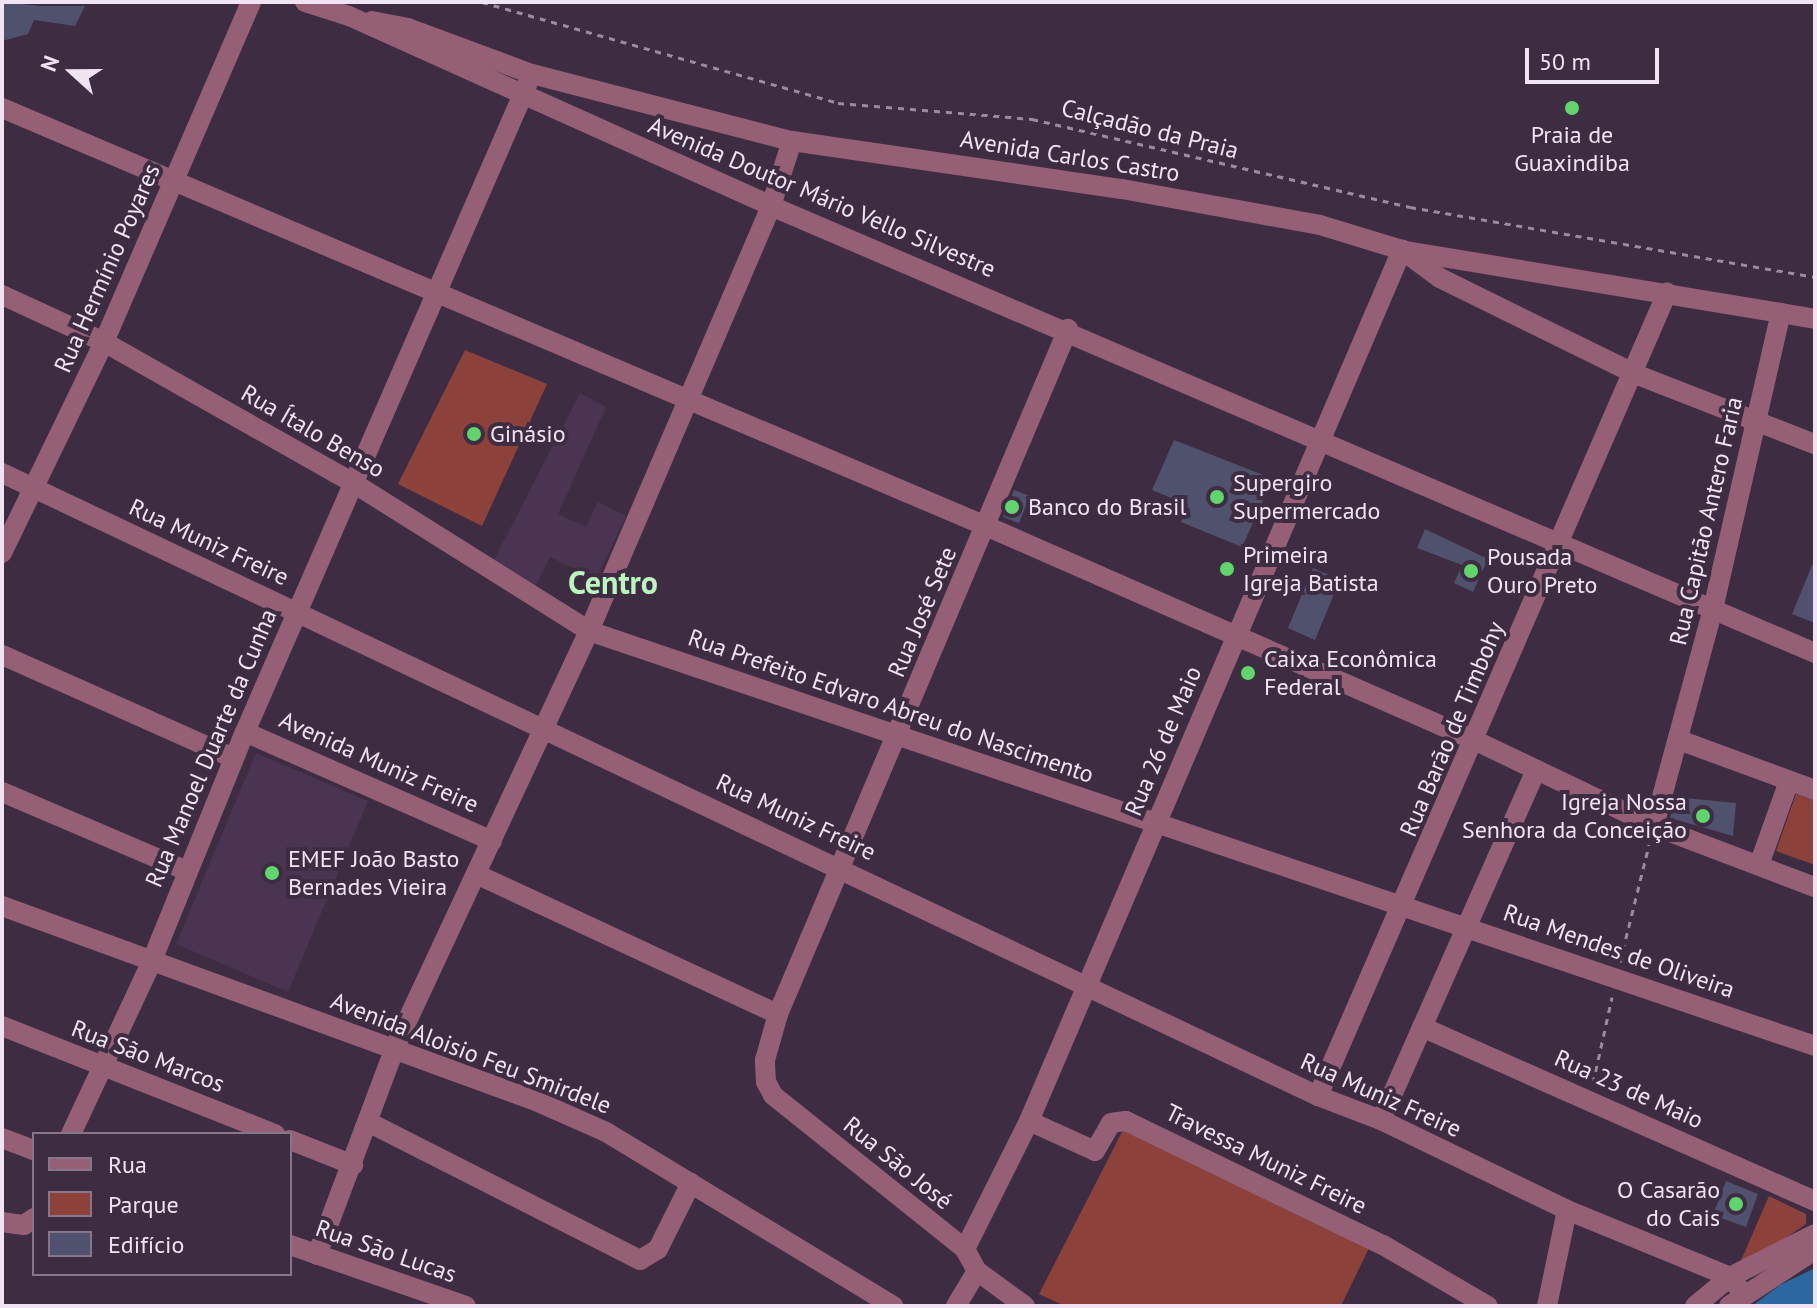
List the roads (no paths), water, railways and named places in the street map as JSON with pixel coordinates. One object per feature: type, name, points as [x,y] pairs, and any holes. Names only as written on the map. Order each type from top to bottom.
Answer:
[{"type":"street","name":"Rua Hermínio Poyares","points":[[2,553],[104,342],[251,2]]},
{"type":"street","name":"Avenida Doutor Mário Vello Silvestre","points":[[305,2],[349,16],[771,206],[1068,329],[1558,545],[1815,653]]},
{"type":"street","name":"Avenida Carlos Castro","points":[[349,16],[408,28],[532,74],[792,141],[1267,213],[1402,250],[1440,278],[1635,374],[1815,444]]},
{"type":"street","name":"Rua Manoel Duarte da Cunha","points":[[72,1132],[151,963],[233,758],[532,74]]},
{"type":"street","points":[[2,108],[986,526],[1236,639],[1476,741],[1654,826],[1815,887]]},
{"type":"street","points":[[317,1255],[370,1123],[395,1047],[589,631],[771,206],[792,141]]},
{"type":"street","points":[[1402,250],[1815,319]]},
{"type":"street","name":"Rua 26 de Maio","points":[[965,1249],[1029,1121],[1402,250]]},
{"type":"street","name":"Rua Barão de Timbohy","points":[[1318,1096],[1405,905],[1558,545],[1635,374],[1667,293]]},
{"type":"street","name":"Rua Ítalo Benso","points":[[2,295],[104,342],[355,484],[589,631]]},
{"type":"street","name":"Rua Capitão Antero Faria","points":[[1654,826],[1713,609],[1781,313]]},
{"type":"street","name":"Rua José Sete","points":[[767,1047],[778,1014],[1068,329]]},
{"type":"street","name":"Rua Muniz Freire","points":[[2,473],[32,490],[842,867],[1318,1096],[1381,1120],[1567,1210],[1730,1277]]},
{"type":"street","name":"Rua Prefeito Edvaro Abreu do Nascimento","points":[[589,631],[897,739],[1405,905]]},
{"type":"street","points":[[2,655],[233,758]]},
{"type":"street","name":"Avenida Muniz Freire","points":[[245,732],[492,841]]},
{"type":"street","points":[[1679,740],[1815,790]]},
{"type":"street","points":[[1381,1120],[1536,771]]},
{"type":"street","points":[[1759,865],[1789,781]]},
{"type":"street","points":[[2,792],[187,871]]},
{"type":"street","points":[[476,874],[778,1014]]},
{"type":"street","name":"Rua Mendes de Oliveira","points":[[1405,905],[1815,1046]]},
{"type":"street","name":"Avenida Aloisio Feu Smirdele","points":[[2,906],[151,963],[395,1047],[606,1132],[893,1306]]},
{"type":"street","name":"Rua São Marcos","points":[[2,1026],[270,1132]]},
{"type":"street","name":"Rua 23 de Maio","points":[[1422,1027],[1815,1201]]},
{"type":"street","name":"Rua São José","points":[[767,1047],[764,1072],[773,1095],[965,1249],[977,1271],[1025,1306]]},
{"type":"street","name":"Travessa Muniz Freire","points":[[1029,1121],[1095,1151],[1111,1123],[1126,1121],[1383,1245],[1488,1306]]},
{"type":"street","points":[[370,1123],[640,1260],[658,1249],[691,1183]]},
{"type":"street","points":[[2,1138],[32,1149]]},
{"type":"street","points":[[292,1141],[353,1165]]},
{"type":"street","points":[[1547,1306],[1567,1210]]},
{"type":"street","points":[[2,1222],[24,1225],[32,1219]]},
{"type":"street","points":[[1695,1306],[1730,1277],[1815,1234]]},
{"type":"street","name":"Rua São Lucas","points":[[292,1246],[466,1306]]},
{"type":"street","points":[[1730,1277],[1736,1300],[1815,1250]]},
{"type":"street","points":[[956,1306],[977,1271]]},
{"type":"water","points":[[1815,1268],[1815,1306],[1752,1306],[1780,1285]]},
{"type":"place","name":"Praia de Guaxindiba","points":[[1572,108]]},
{"type":"place","name":"Ginásio","points":[[474,434]]},
{"type":"place","name":"Supergiro Supermercado","points":[[1217,497]]},
{"type":"place","name":"Banco do Brasil","points":[[1012,507]]},
{"type":"place","name":"Primeira Igreja Batista","points":[[1227,569]]},
{"type":"place","name":"Pousada Ouro Preto","points":[[1471,571]]},
{"type":"place","name":"Caixa Econômica Federal","points":[[1248,673]]},
{"type":"place","name":"Igreja Nossa Senhora da Conceição","points":[[1703,816]]},
{"type":"place","name":"EMEF João Basto Bernades Vieira","points":[[272,873]]},
{"type":"place","name":"O Casarão do Cais","points":[[1736,1204]]},
{"type":"district","name":"Centro","points":[[613,582]]}]
